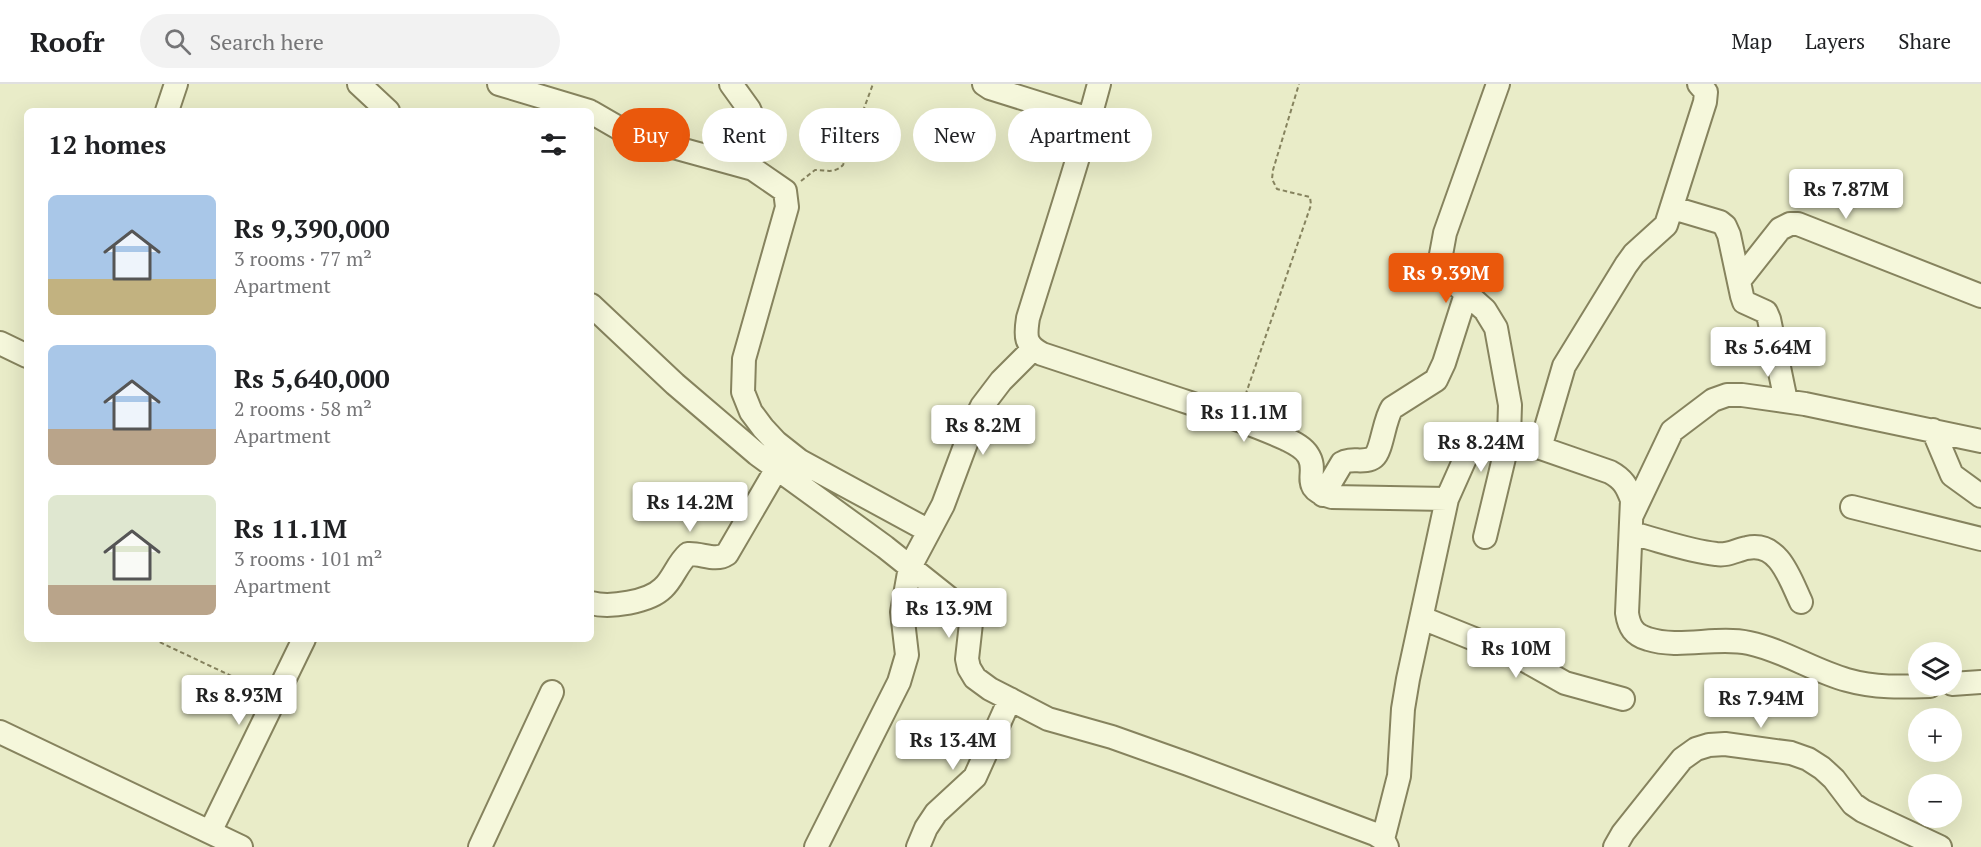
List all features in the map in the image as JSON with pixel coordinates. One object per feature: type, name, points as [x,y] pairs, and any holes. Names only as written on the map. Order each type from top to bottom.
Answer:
[{"type":"street","points":[[168,108],[176,84]]},
{"type":"street","points":[[359,84],[385,108]]},
{"type":"street","points":[[500,84],[580,108]]},
{"type":"street","points":[[731,84],[753,118],[750,164],[753,169]]},
{"type":"street","points":[[984,84],[990,88],[1024,90],[1064,108]]},
{"type":"street","points":[[1092,108],[1099,84]]},
{"type":"street","points":[[1485,537],[1509,437],[1510,405],[1496,328],[1485,310],[1449,278],[1440,260],[1445,233],[1498,84]]},
{"type":"street","points":[[1540,448],[1564,366],[1626,265],[1643,245],[1666,225],[1705,102],[1706,92],[1699,84]]},
{"type":"street","points":[[594,113],[644,139],[753,169],[785,191],[787,207],[744,359],[743,392],[751,412],[787,452],[816,470],[918,552],[968,615],[971,623],[967,659],[975,678],[990,689],[1048,719],[1112,737],[1188,764],[1366,831],[1387,845],[1399,776],[1405,694],[1447,499],[1472,443],[1487,437],[1509,437],[1610,472],[1620,478],[1628,488],[1632,500],[1627,613],[1629,624],[1635,633],[1659,642],[1736,641],[1749,643],[1846,680],[1885,687],[1908,686]]},
{"type":"street","points":[[1077,162],[1028,318],[1026,330],[1028,342],[1033,349],[1275,434],[1302,448],[1310,456],[1312,485],[1323,495],[1447,499]]},
{"type":"street","points":[[1672,208],[1720,222],[1725,226],[1744,302],[1766,312],[1769,319],[1786,401]]},
{"type":"street","points":[[1739,281],[1780,229],[1790,224],[1798,224],[1981,296]]},
{"type":"street","points":[[1323,495],[1342,462],[1373,458],[1392,408],[1436,380],[1444,363],[1466,294]]},
{"type":"street","points":[[594,307],[675,384],[776,470],[918,552]]},
{"type":"street","points":[[0,343],[24,355]]},
{"type":"street","points":[[816,847],[904,669],[907,655],[902,612],[918,552],[943,506],[974,422],[982,406],[1001,381],[1033,349]]},
{"type":"street","points":[[1631,524],[1672,432],[1713,400],[1727,395],[1786,401],[1981,441]]},
{"type":"street","points":[[1933,430],[1952,475],[1981,496]]},
{"type":"street","points":[[594,603],[613,605],[650,596],[665,587],[682,559],[688,554],[721,558],[727,554],[776,470]]},
{"type":"street","points":[[1852,507],[1981,539]]},
{"type":"street","points":[[1631,524],[1718,555],[1734,553],[1750,547],[1767,550],[1782,563],[1801,602]]},
{"type":"street","points":[[1422,618],[1519,657],[1565,683],[1623,699]]},
{"type":"street","points":[[210,832],[302,642]]},
{"type":"street","points":[[1962,683],[1981,682]]},
{"type":"street","points":[[480,847],[552,692]]},
{"type":"street","points":[[918,847],[926,828],[936,813],[975,777],[1010,699]]},
{"type":"street","points":[[0,732],[241,847]]},
{"type":"street","points":[[1615,847],[1623,833],[1682,759],[1696,749],[1725,744],[1791,753],[1808,759],[1828,773],[1853,804],[1863,811],[1940,847]]},
{"type":"path","points":[[787,198],[810,172],[815,170],[837,171],[843,165],[873,84]]},
{"type":"path","points":[[1237,419],[1311,205],[1310,197],[1277,189],[1272,179],[1299,84]]},
{"type":"path","points":[[159,642],[275,697]]}]
